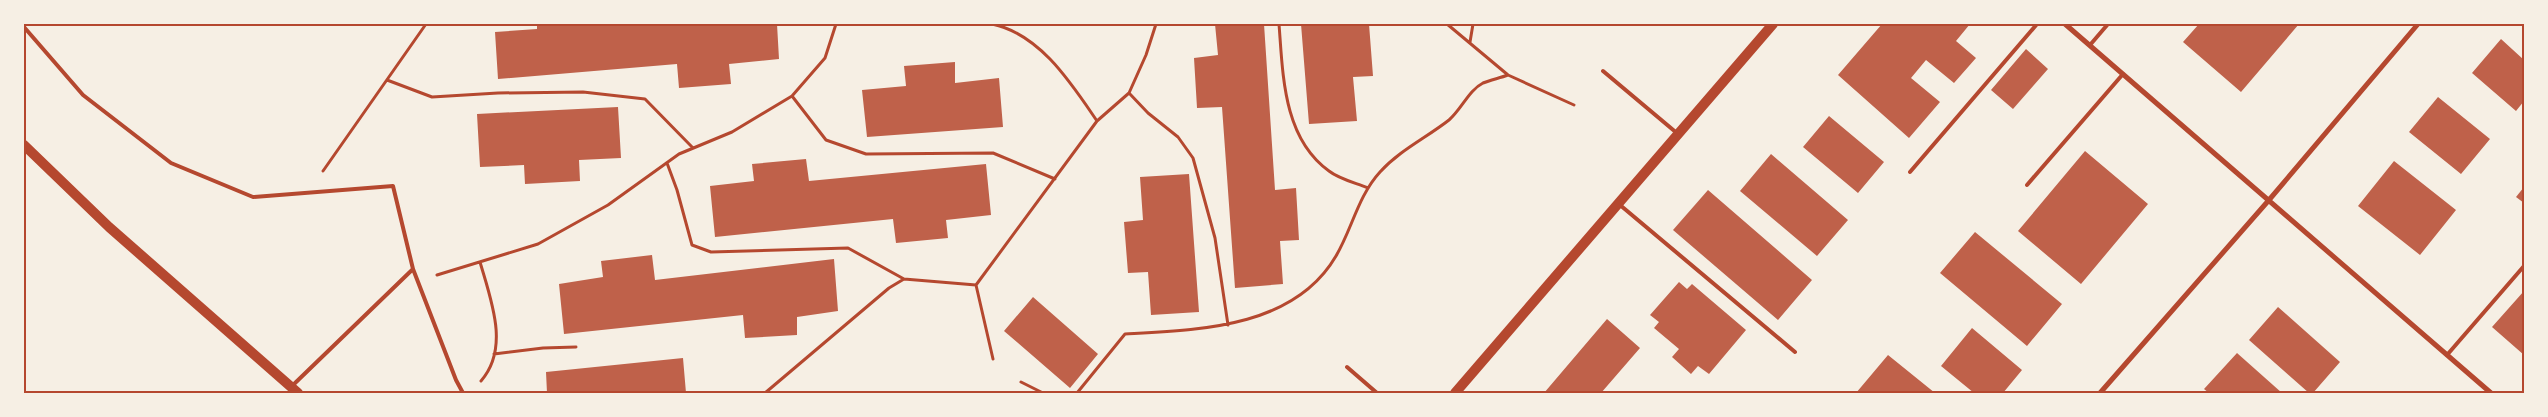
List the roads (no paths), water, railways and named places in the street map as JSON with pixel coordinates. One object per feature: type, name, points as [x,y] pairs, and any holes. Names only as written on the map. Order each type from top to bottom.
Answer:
[{"type":"main road","points":[[1455,393],[1773,24]]},
{"type":"main road","points":[[24,145],[109,227],[294,390]]},
{"type":"street","points":[[2065,24],[2491,393]]},
{"type":"street","points":[[2100,393],[2270,200],[2418,24]]},
{"type":"lane","points":[[1910,172],[2037,24]]},
{"type":"lane","points":[[2090,45],[2108,24]]},
{"type":"lane","points":[[24,27],[83,95],[171,163],[253,197],[393,186],[413,269],[456,380],[463,393]]},
{"type":"lane","points":[[1603,71],[1678,134]]},
{"type":"lane","points":[[2027,185],[2123,74]]},
{"type":"lane","points":[[1618,204],[1795,352]]},
{"type":"lane","points":[[2447,355],[2524,266]]},
{"type":"lane","points":[[294,390],[413,269]]},
{"type":"lane","points":[[1346,368],[1377,393]]}]
